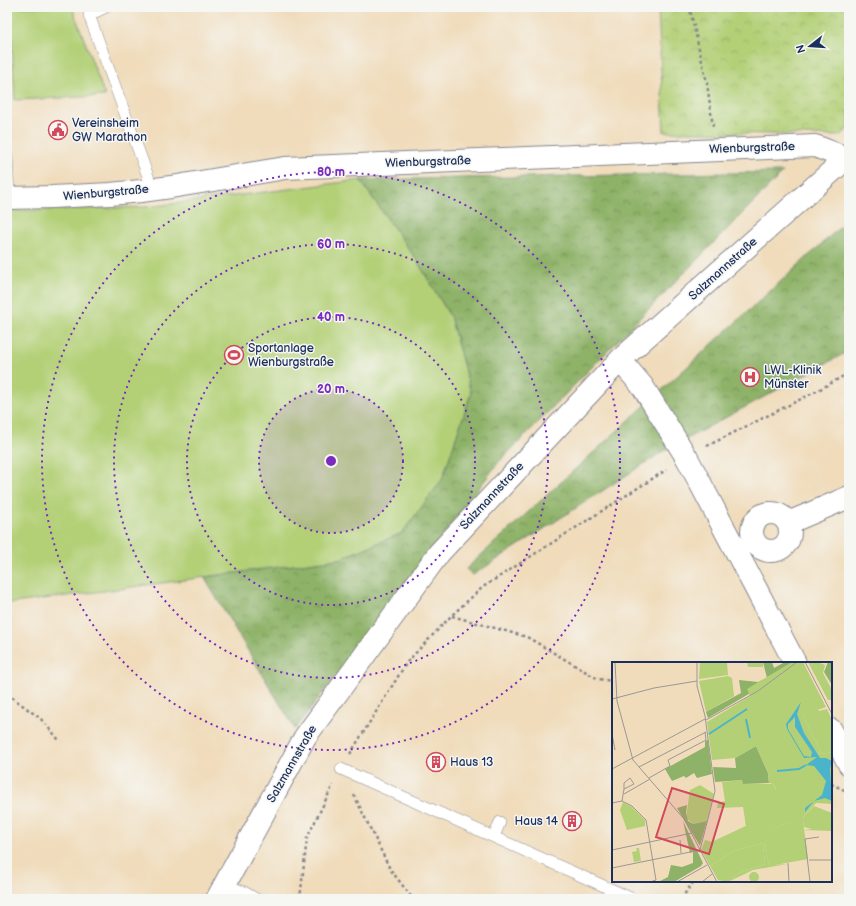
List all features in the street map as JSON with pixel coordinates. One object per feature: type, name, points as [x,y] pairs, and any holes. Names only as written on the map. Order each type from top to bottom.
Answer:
[{"type":"street","name":"Wienburgstraße","points":[[8,198],[110,194],[153,190],[285,168],[815,146],[848,158]]},
{"type":"street","name":"Salzmannstraße","points":[[221,892],[305,737],[439,553],[620,360],[848,158]]},
{"type":"street","points":[[620,360],[643,387],[687,458],[744,544],[795,662]]},
{"type":"street","points":[[744,544],[755,543],[759,548],[765,550],[778,550],[787,542],[790,530],[788,523],[849,497]]},
{"type":"street","points":[[832,732],[849,764]]},
{"type":"lane","points":[[106,7],[87,11],[153,190]]},
{"type":"lane","points":[[7,155],[8,198]]},
{"type":"lane","points":[[341,769],[633,899]]},
{"type":"lane","points":[[494,837],[500,822]]},
{"type":"lane","points":[[221,892],[244,892],[256,899]]},
{"type":"path","points":[[687,7],[691,14],[707,83],[716,150]]},
{"type":"path","points":[[300,899],[307,838],[341,769],[407,662],[452,615],[483,587],[665,470],[706,447],[849,373]]},
{"type":"path","points":[[452,615],[527,637],[598,679],[612,681]]},
{"type":"path","points":[[7,694],[40,718],[59,740]]},
{"type":"path","points":[[341,769],[390,869],[413,899]]},
{"type":"path","points":[[832,784],[849,792]]},
{"type":"path","points":[[681,899],[693,882]]},
{"type":"green space","points":[[7,7],[72,7],[105,96],[15,100],[11,25],[7,25]]},
{"type":"green space","points":[[658,7],[849,7],[849,128],[840,136],[664,132]]},
{"type":"green space","points":[[783,172],[498,463],[295,729],[204,577],[339,559],[402,533],[442,480],[471,393],[450,316],[416,259],[360,180]]},
{"type":"green space","name":"Sportanlage Wienburgstraße","points":[[360,180],[416,259],[450,316],[471,393],[442,480],[402,533],[339,559],[7,604],[7,211],[147,207]]},
{"type":"green space","points":[[849,219],[849,351],[662,452],[473,575],[466,569]]},
{"type":"place","name":"Vereinsheim GW Marathon","points":[[58,130]]},
{"type":"place","name":"Sportanlage Wienburgstraße","points":[[234,355]]},
{"type":"place","name":"LWL-Klinik Münster","points":[[750,377]]},
{"type":"place","name":"Haus 13","points":[[436,762]]},
{"type":"place","name":"Haus 14","points":[[572,821]]}]
